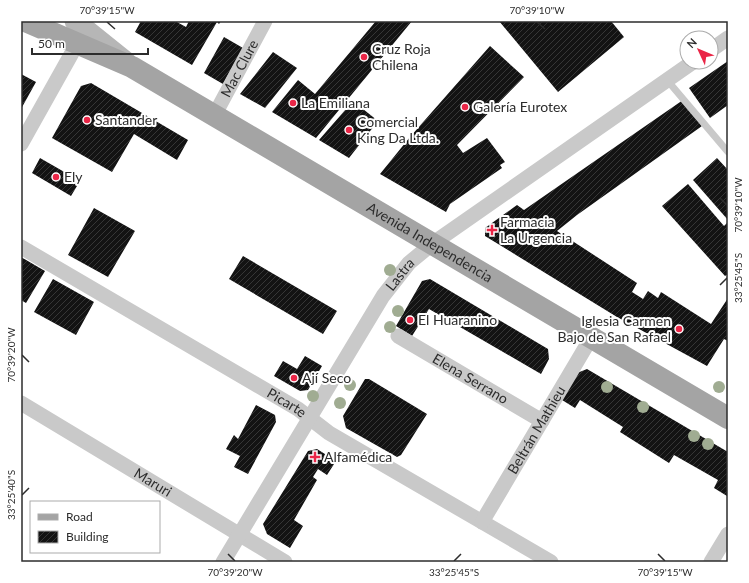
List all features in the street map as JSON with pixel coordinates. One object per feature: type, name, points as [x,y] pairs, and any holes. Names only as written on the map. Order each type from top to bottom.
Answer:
[{"type":"main road","name":"Avenida Independencia","points":[[25,21],[132,67],[728,418]]},
{"type":"street","name":"Avenida Independencia","points":[[75,21],[132,67]]},
{"type":"street","name":"Mac Clure","points":[[214,116],[265,21]]},
{"type":"street","points":[[719,44],[728,38]]},
{"type":"street","points":[[21,144],[78,44]]},
{"type":"street","name":"Lastra","points":[[223,562],[389,286],[409,263],[432,244],[682,70]]},
{"type":"street","name":"Picarte","points":[[21,247],[310,418],[329,432],[551,562]]},
{"type":"street","name":"Elena Serrano","points":[[398,336],[542,421]]},
{"type":"street","name":"Beltrán Mathieu","points":[[482,522],[591,338]]},
{"type":"street","name":"Maruri","points":[[21,404],[285,562]]},
{"type":"street","points":[[711,562],[726,541]]},
{"type":"lane","points":[[668,80],[728,152]]},
{"type":"building","points":[[141,21],[175,21],[186,27],[189,21],[221,21],[219,24],[217,22],[192,65],[135,32]]},
{"type":"building","name":"Cruz Roja Chilena","points":[[376,21],[412,21],[316,138],[272,112],[298,80],[315,94]]},
{"type":"building","points":[[499,21],[611,21],[624,37],[558,92]]},
{"type":"building","points":[[224,37],[243,48],[223,84],[204,73]]},
{"type":"building","name":"Galería Eurotex","points":[[490,46],[524,77],[457,145],[463,153],[487,138],[505,162],[500,165],[502,168],[450,204],[446,212],[380,174],[410,137]]},
{"type":"building","points":[[273,52],[297,68],[265,108],[240,94]]},
{"type":"building","points":[[728,61],[728,105],[710,118],[689,88],[715,70],[719,70],[719,67]]},
{"type":"building","points":[[21,74],[36,82],[21,109]]},
{"type":"building","points":[[91,83],[188,140],[177,160],[134,134],[112,172],[52,138],[81,86]]},
{"type":"building","points":[[683,100],[702,126],[577,215],[557,231],[637,283],[632,292],[643,299],[648,291],[658,298],[661,292],[711,324],[728,298],[728,341],[724,339],[707,366],[617,317],[485,236],[485,228],[517,205],[524,210]]},
{"type":"building","name":"Comercial King Da Ltda.","points":[[353,101],[378,121],[349,158],[319,140]]},
{"type":"building","name":"Ely","points":[[40,158],[80,181],[71,196],[32,173]]},
{"type":"building","points":[[717,158],[728,170],[728,220],[693,180]]},
{"type":"building","points":[[688,184],[724,226],[728,222],[728,274],[725,276],[662,206]]},
{"type":"building","points":[[94,208],[135,231],[108,277],[68,255]]},
{"type":"building","points":[[243,256],[337,311],[323,334],[229,279]]},
{"type":"building","points":[[21,257],[45,271],[26,303],[21,300]]},
{"type":"building","points":[[53,279],[94,302],[76,335],[34,312]]},
{"type":"building","points":[[430,279],[548,349],[549,359],[541,374],[429,309],[412,336],[396,326],[422,281]]},
{"type":"building","name":"Ají Seco","points":[[305,356],[322,366],[308,390],[300,391],[274,376],[283,361],[297,369]]},
{"type":"building","points":[[587,369],[728,452],[727,496],[714,488],[718,480],[674,455],[669,463],[620,432],[623,427],[580,400],[575,408],[562,400],[577,373]]},
{"type":"building","points":[[365,379],[369,379],[427,414],[401,455],[397,457],[346,428],[343,416]]},
{"type":"building","points":[[256,405],[275,415],[276,422],[248,474],[234,467],[240,456],[226,449],[234,435],[238,439]]},
{"type":"building","points":[[317,449],[336,461],[327,475],[318,469],[313,477],[317,480],[294,520],[303,526],[290,548],[267,534],[263,524],[308,451]]},
{"type":"place","name":"Cruz Roja Chilena","points":[[364,57]]},
{"type":"place","name":"La Emiliana","points":[[293,103]]},
{"type":"place","name":"Galería Eurotex","points":[[465,107]]},
{"type":"place","name":"Santander","points":[[87,120]]},
{"type":"place","name":"Comercial King Da Ltda.","points":[[349,130]]},
{"type":"place","name":"Ely","points":[[56,177]]},
{"type":"place","name":"Farmacia La Urgencia","points":[[492,230]]},
{"type":"place","name":"El Huaranino","points":[[410,320]]},
{"type":"place","name":"Iglesia Carmen Bajo de San Rafael","points":[[679,329]]},
{"type":"place","name":"Ají Seco","points":[[294,378]]},
{"type":"place","name":"Alfamédica","points":[[315,457]]}]
